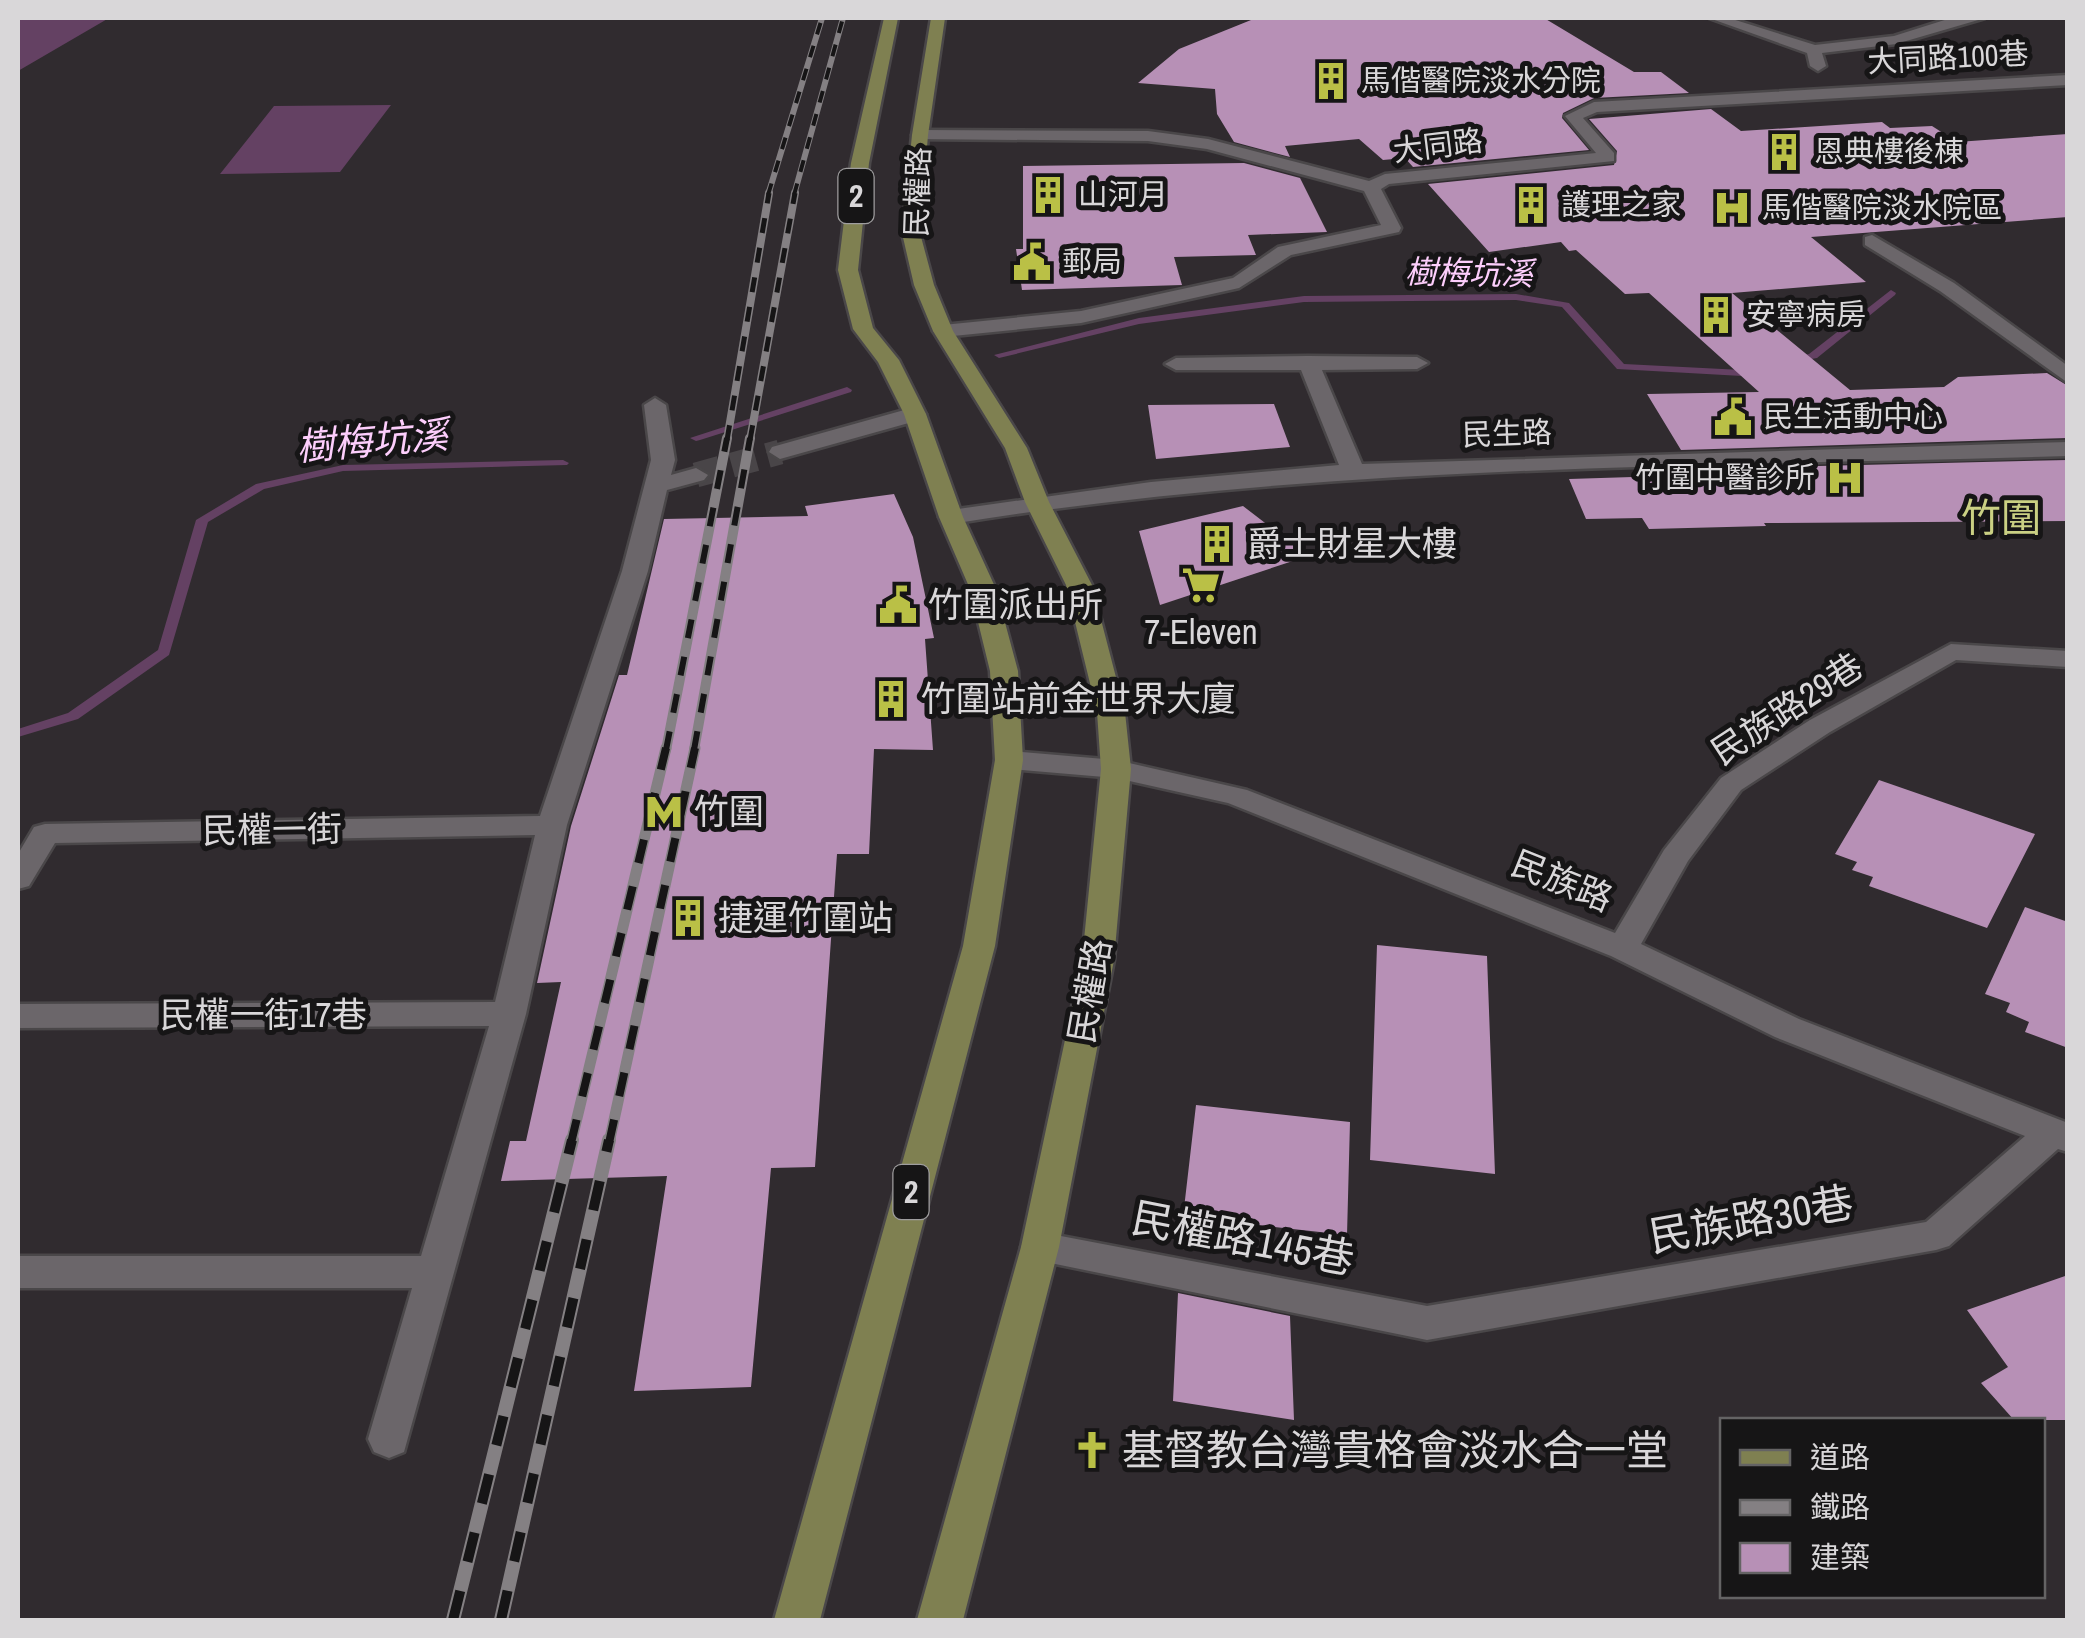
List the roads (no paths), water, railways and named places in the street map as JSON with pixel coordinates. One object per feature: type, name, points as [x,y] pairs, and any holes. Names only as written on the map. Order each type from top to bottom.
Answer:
[{"type":"main road","name":"民權路","points":[[798,1620],[979,946],[1009,760],[1004,672],[983,589],[951,518],[934,458],[915,414],[896,376],[863,330],[848,270],[860,163],[891,18]]},
{"type":"main road","name":"民權路","points":[[938,18],[920,136],[911,233],[924,285],[943,331],[1016,448],[1037,502],[1079,585],[1104,680],[1116,769],[1098,960],[1040,1247],[940,1620]]},
{"type":"street","points":[[1716,18],[1814,50],[1896,40],[1959,18],[1978,18]]},
{"type":"street","points":[[1814,50],[1830,90]]},
{"type":"street","name":"大同路100巷","points":[[1830,90],[1910,91],[2068,80]]},
{"type":"street","name":"大同路","points":[[943,331],[1081,317],[1238,282],[1285,251],[1392,228],[1371,187],[1384,179],[1608,157],[1573,116],[1594,108],[1830,90]]},
{"type":"street","points":[[920,136],[1148,136],[1208,144],[1371,187]]},
{"type":"street","points":[[1872,241],[1947,288],[2068,377]]},
{"type":"street","points":[[1308,362],[1353,471]]},
{"type":"street","points":[[1176,364],[1417,363]]},
{"type":"street","points":[[390,1439],[509,1014],[552,825],[635,571],[663,460],[656,404]]},
{"type":"street","points":[[780,452],[915,414]]},
{"type":"street","name":"民生路","points":[[951,518],[1037,502],[1353,471],[2068,449]]},
{"type":"street","points":[[657,479],[696,475]]},
{"type":"street","name":"民族路29巷","points":[[1622,948],[1675,857],[1731,784],[1820,726],[1951,652],[2068,659]]},
{"type":"street","name":"民族路","points":[[1009,760],[1116,769],[1237,796],[1622,948],[1786,1028],[2060,1135]]},
{"type":"street","name":"民權一街","points":[[18,879],[45,834],[552,825]]},
{"type":"street","name":"民權一街17巷","points":[[18,1016],[509,1014]]},
{"type":"street","name":"民族路30巷","points":[[1427,1323],[1936,1236],[2060,1135]]},
{"type":"street","name":"民權路145巷","points":[[1040,1247],[1427,1323]]},
{"type":"street","points":[[18,1272],[436,1272]]},
{"type":"waterway","name":"樹梅坑溪","points":[[1793,361],[1813,356],[1891,293]]},
{"type":"waterway","name":"樹梅坑溪","points":[[999,355],[1139,321],[1304,299],[1516,297],[1565,305],[1621,367],[1742,373],[1756,370]]},
{"type":"waterway","name":"樹梅坑溪","points":[[696,438],[847,390]]},
{"type":"waterway","name":"樹梅坑溪","points":[[18,733],[73,716],[164,652],[202,520],[260,486],[343,468],[563,463]]},
{"type":"tunnel","points":[[696,475],[780,452]]},
{"type":"railway","points":[[768,195],[822,18]]},
{"type":"railway","points":[[794,195],[843,18]]},
{"type":"railway","points":[[727,440],[769,193]]},
{"type":"railway","points":[[750,440],[795,193]]},
{"type":"railway","points":[[666,750],[727,438]]},
{"type":"railway","points":[[694,750],[750,438]]},
{"type":"railway","points":[[571,1143],[666,748]]},
{"type":"railway","points":[[609,1143],[695,748]]},
{"type":"railway","points":[[453,1620],[572,1140]]},
{"type":"railway","points":[[501,1620],[609,1140]]},
{"type":"place","name":"馬偕醫院淡水分院","points":[[1331,81]]},
{"type":"place","name":"恩典樓後棟","points":[[1784,152]]},
{"type":"place","name":"山河月","points":[[1048,195]]},
{"type":"place","name":"護理之家","points":[[1531,205]]},
{"type":"place","name":"馬偕醫院淡水院區","points":[[1732,208]]},
{"type":"place","name":"郵局","points":[[1032,262]]},
{"type":"place","name":"安寧病房","points":[[1716,315]]},
{"type":"place","name":"民生活動中心","points":[[1733,417]]},
{"type":"place","name":"竹圍中醫診所","points":[[1845,478]]},
{"type":"place","name":"爵士財星大樓","points":[[1217,544]]},
{"type":"place","name":"7-Eleven","points":[[1201,585]]},
{"type":"place","name":"竹圍派出所","points":[[898,605]]},
{"type":"place","name":"竹圍站前金世界大廈","points":[[891,699]]},
{"type":"place","name":"竹圍","points":[[664,812]]},
{"type":"place","name":"捷運竹圍站","points":[[688,918]]},
{"type":"place","name":"基督教台灣貴格會淡水合一堂","points":[[1092,1450]]},
{"type":"district","name":"竹圍","points":[[2001,518]]}]
